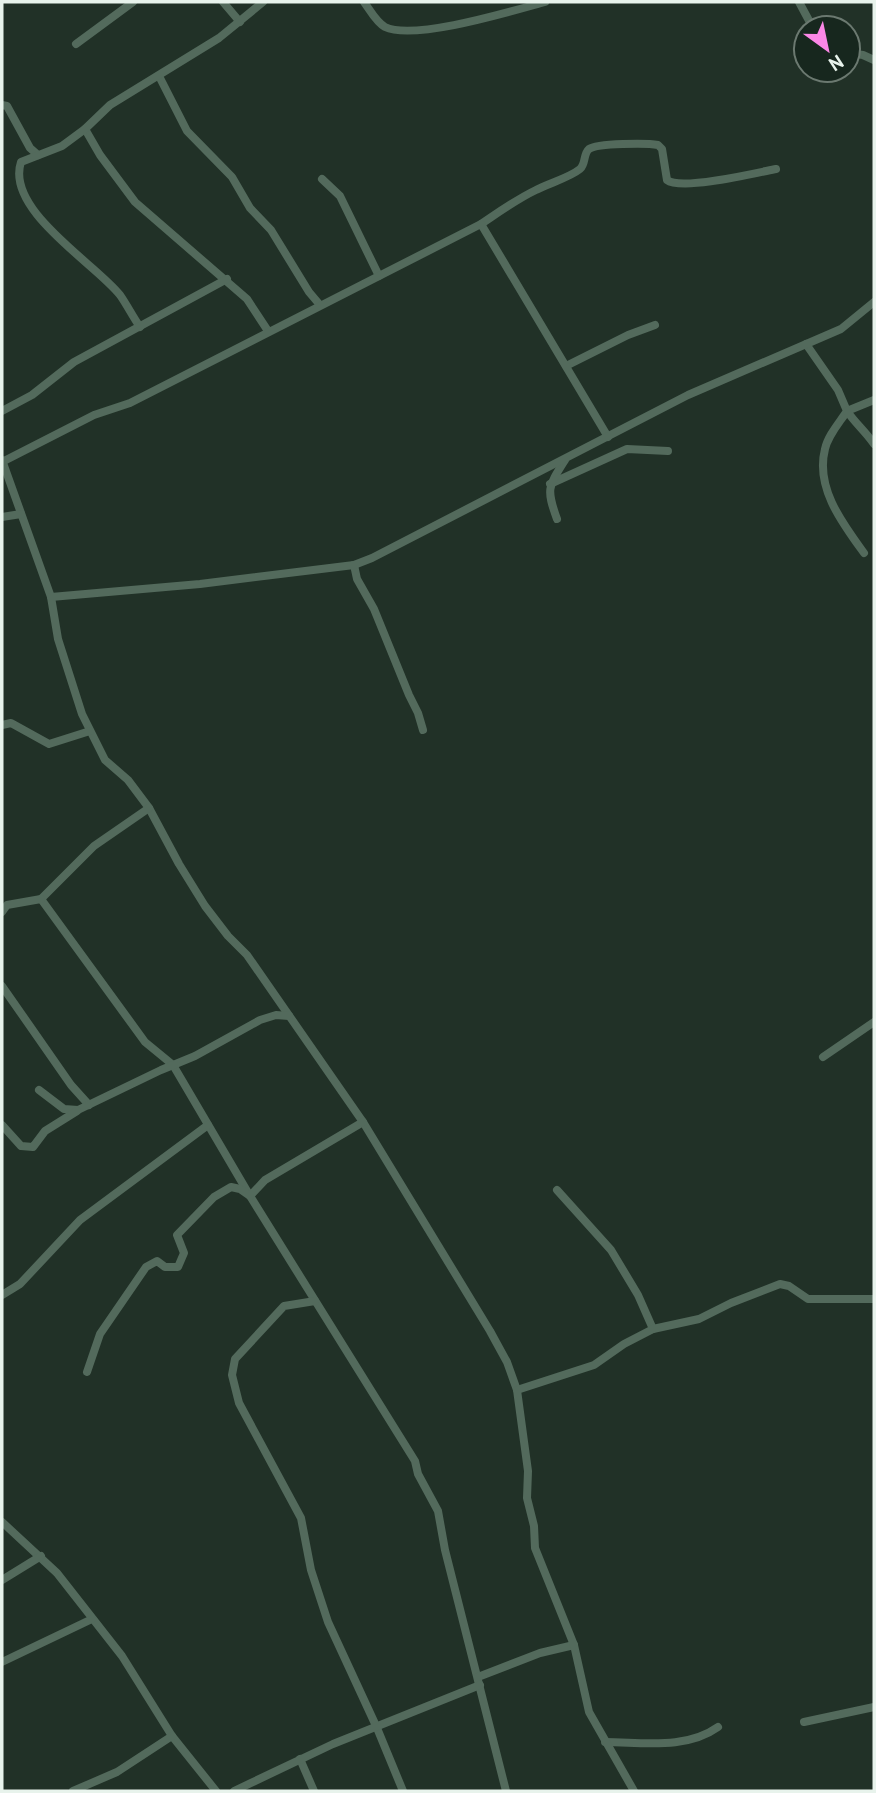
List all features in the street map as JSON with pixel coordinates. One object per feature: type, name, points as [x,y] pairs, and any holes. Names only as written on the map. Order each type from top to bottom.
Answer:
[{"type":"street","points":[[76,44],[133,2]]},
{"type":"street","points":[[223,2],[240,22]]},
{"type":"street","points":[[140,327],[119,294],[62,242],[35,211],[27,198],[19,168],[21,162],[55,149],[85,129],[110,106],[240,22],[263,2]]},
{"type":"street","points":[[365,2],[379,24],[387,28],[419,30],[475,20],[545,2]]},
{"type":"street","points":[[159,76],[187,131],[232,177],[250,208],[271,230],[309,292],[320,304]]},
{"type":"street","points":[[2,105],[9,109],[30,148],[38,155]]},
{"type":"street","points":[[85,129],[100,155],[135,202],[252,303],[268,331]]},
{"type":"street","points":[[634,1791],[589,1712],[575,1645],[535,1548],[534,1526],[527,1498],[528,1471],[517,1390],[508,1362],[362,1122],[247,954],[228,936],[205,906],[149,808],[128,780],[104,760],[82,714],[58,639],[51,597],[2,461],[94,415],[132,402],[481,224],[534,191],[579,170],[589,149],[659,145],[663,152],[667,180],[672,183],[691,184],[776,169]]},
{"type":"street","points":[[27,158],[30,148]]},
{"type":"street","points":[[322,179],[340,196],[379,276]]},
{"type":"street","points":[[481,224],[608,437]]},
{"type":"street","points":[[2,411],[32,395],[74,362],[227,279]]},
{"type":"street","points":[[51,597],[200,584],[354,565],[697,391],[841,329],[874,302]]},
{"type":"street","points":[[566,366],[628,335],[655,325]]},
{"type":"street","points":[[806,344],[838,390],[856,425],[874,444]]},
{"type":"street","points":[[864,553],[832,506],[826,482],[825,449],[847,411],[874,400]]},
{"type":"street","points":[[550,484],[627,449],[668,451]]},
{"type":"street","points":[[557,520],[550,499],[550,484],[567,457]]},
{"type":"street","points":[[2,517],[21,514]]},
{"type":"street","points":[[354,565],[357,579],[377,618],[423,730]]},
{"type":"street","points":[[2,725],[11,723],[49,744],[90,731]]},
{"type":"street","points":[[2,912],[7,905],[41,899],[94,846],[149,808]]},
{"type":"street","points":[[41,899],[145,1042],[173,1065],[250,1196],[415,1461],[418,1474],[438,1511],[444,1550],[506,1791]]},
{"type":"street","points":[[2,986],[86,1107]]},
{"type":"street","points":[[276,1015],[281,1004]]},
{"type":"street","points":[[2,1125],[21,1146],[33,1147],[45,1131],[86,1107],[214,1047],[260,1020],[276,1015],[289,1016]]},
{"type":"street","points":[[823,1057],[874,1022]]},
{"type":"street","points":[[39,1090],[64,1109],[70,1111],[86,1107]]},
{"type":"street","points":[[250,1196],[265,1180],[362,1122]]},
{"type":"street","points":[[2,1295],[20,1284],[79,1220],[208,1125]]},
{"type":"street","points":[[87,1372],[100,1334],[146,1267],[158,1261],[165,1268],[178,1267],[184,1253],[177,1235],[218,1194],[231,1187],[250,1196]]},
{"type":"street","points":[[557,1190],[611,1250],[638,1296],[653,1329]]},
{"type":"street","points":[[517,1390],[585,1369],[653,1329],[694,1321],[730,1303],[780,1284],[789,1286],[808,1298],[874,1299]]},
{"type":"street","points":[[315,1301],[284,1306],[235,1359],[232,1375],[239,1403],[301,1518],[311,1570],[328,1622],[403,1791]]},
{"type":"street","points":[[2,1522],[57,1573],[131,1668],[172,1736],[216,1791]]},
{"type":"street","points":[[2,1580],[41,1556]]},
{"type":"street","points":[[2,1662],[92,1619]]},
{"type":"street","points":[[234,1791],[540,1653],[575,1645]]},
{"type":"street","points":[[804,1722],[874,1707]]},
{"type":"street","points":[[605,1742],[687,1740],[705,1735],[718,1727]]},
{"type":"street","points":[[73,1791],[117,1772],[172,1736]]},
{"type":"street","points":[[300,1759],[314,1791]]}]
